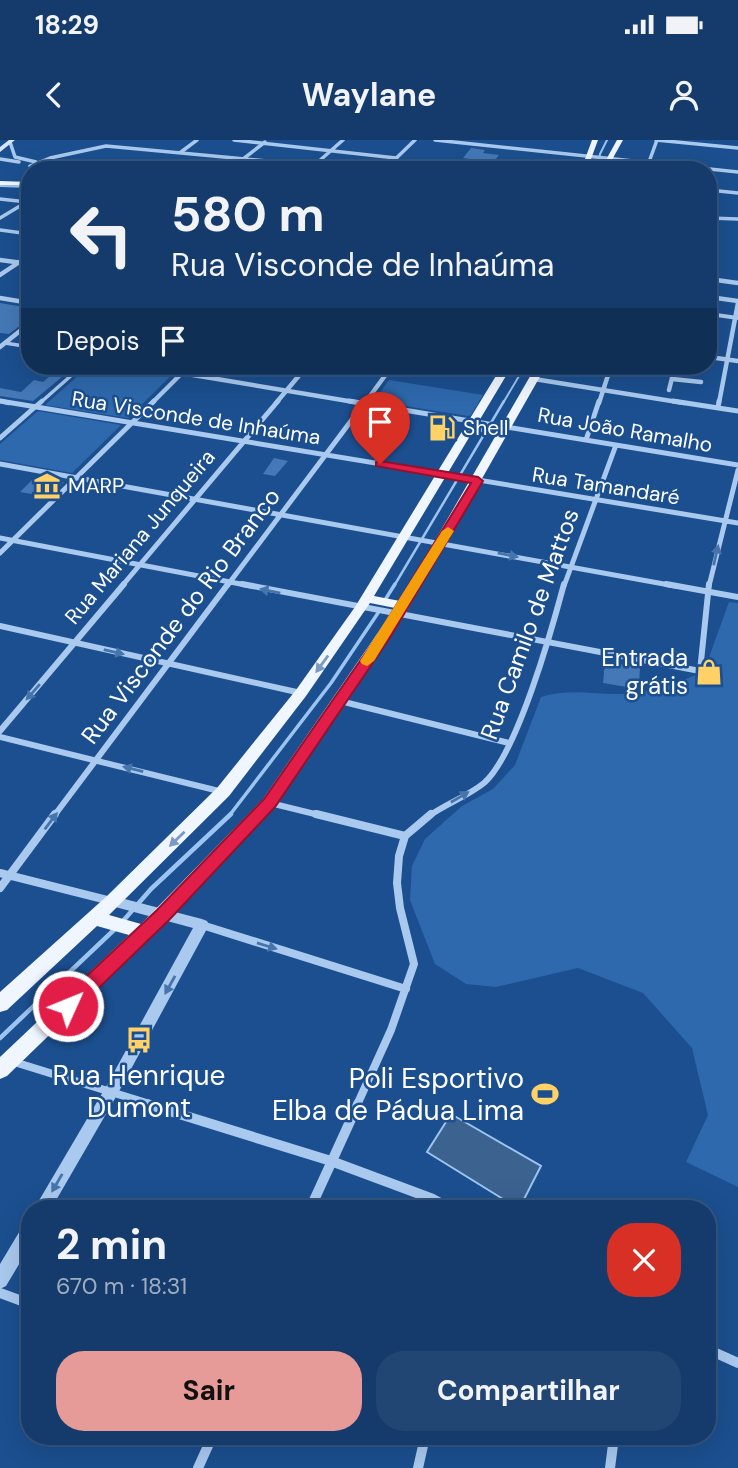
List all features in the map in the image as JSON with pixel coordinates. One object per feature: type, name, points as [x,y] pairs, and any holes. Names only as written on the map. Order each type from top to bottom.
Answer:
[{"type":"main road","points":[[588,161],[595,140]]},
{"type":"main road","points":[[608,161],[620,140]]},
{"type":"main road","points":[[0,150],[11,141]]},
{"type":"main road","points":[[0,183],[21,184]]},
{"type":"main road","points":[[0,190],[21,191]]},
{"type":"main road","points":[[0,1004],[120,903],[223,792],[367,604],[477,425],[502,375]]},
{"type":"main road","points":[[5,1065],[269,803],[340,701],[536,375]]},
{"type":"main road","points":[[367,604],[396,609]]},
{"type":"main road","points":[[102,920],[139,931]]},
{"type":"street","points":[[118,146],[127,140]]},
{"type":"street","points":[[180,152],[197,140]]},
{"type":"street","points":[[234,140],[396,158]]},
{"type":"street","points":[[319,161],[343,140]]},
{"type":"street","points":[[393,161],[415,140]]},
{"type":"street","points":[[435,140],[640,161]]},
{"type":"street","points":[[489,146],[494,140]]},
{"type":"street","points":[[650,161],[657,140],[738,148]]},
{"type":"street","points":[[11,141],[15,156],[32,161]]},
{"type":"street","points":[[241,161],[265,142]]},
{"type":"street","points":[[40,161],[93,146],[275,161]]},
{"type":"street","points":[[0,159],[21,163]]},
{"type":"street","points":[[717,170],[738,172]]},
{"type":"street","points":[[717,191],[738,193]]},
{"type":"street","points":[[0,199],[21,201]]},
{"type":"street","points":[[0,218],[21,206]]},
{"type":"street","points":[[717,218],[738,219]]},
{"type":"street","points":[[0,230],[21,233]]},
{"type":"street","points":[[0,260],[21,263]]},
{"type":"street","points":[[0,275],[21,261]]},
{"type":"street","points":[[717,280],[738,283]]},
{"type":"street","points":[[0,298],[21,302]]},
{"type":"street","points":[[717,298],[738,302],[718,408]]},
{"type":"street","points":[[717,315],[737,318]]},
{"type":"street","points":[[2,344],[21,330]]},
{"type":"street","points":[[2,344],[21,346]]},
{"type":"street","points":[[717,358],[738,361]]},
{"type":"street","points":[[0,438],[72,375]]},
{"type":"street","points":[[0,553],[179,375]]},
{"type":"street","name":"Rua João Ramalho","points":[[193,375],[365,403],[477,425],[738,465]]},
{"type":"street","name":"Rua Mariana Junqueira","points":[[0,731],[299,375]]},
{"type":"street","name":"Rua Visconde do Rio Branco","points":[[0,888],[385,375]]},
{"type":"street","points":[[586,440],[608,375]]},
{"type":"street","points":[[669,390],[673,375]]},
{"type":"street","points":[[534,379],[738,411]]},
{"type":"street","points":[[672,379],[701,382]]},
{"type":"street","name":"Rua Visconde de Inhaúma","points":[[0,401],[473,480]]},
{"type":"street","name":"Rua Camilo de Mattos","points":[[405,836],[431,814],[484,783],[503,760],[548,643],[569,567],[616,445]]},
{"type":"street","points":[[0,464],[738,597]]},
{"type":"street","points":[[396,609],[548,643],[700,671],[707,592],[738,470]]},
{"type":"street","name":"Rua Tamandaré","points":[[473,480],[738,523]]},
{"type":"street","points":[[0,538],[230,583],[367,604]]},
{"type":"street","points":[[0,626],[301,693]]},
{"type":"street","points":[[340,701],[509,743]]},
{"type":"street","points":[[0,737],[223,792]]},
{"type":"street","points":[[269,803],[405,836],[399,856],[397,883],[400,908],[414,964],[391,1030],[314,1200]]},
{"type":"street","points":[[0,873],[202,925],[406,989]]},
{"type":"street","points":[[47,1200],[112,1090],[202,925]]},
{"type":"street","points":[[5,1065],[112,1090],[331,1161],[435,1200]]},
{"type":"street","points":[[0,1280],[21,1245]]},
{"type":"street","points":[[0,1293],[21,1301]]},
{"type":"street","points":[[716,1353],[738,1363]]},
{"type":"street","points":[[198,1468],[208,1445]]},
{"type":"street","points":[[418,1468],[423,1445]]},
{"type":"street","points":[[610,1468],[613,1445]]},
{"type":"shaded area","points":[[79,375],[172,375],[128,418],[45,405]]},
{"type":"shaded area","points":[[389,380],[483,395],[468,416],[374,401]]},
{"type":"shaded area","points":[[38,411],[121,425],[72,473],[0,460],[0,444]]},
{"type":"shaded area","points":[[729,602],[738,603],[738,1187],[686,1162],[708,1115],[692,1048],[643,993],[578,968],[496,987],[466,984],[435,964],[410,900],[412,866],[425,839],[462,806],[493,789],[515,765],[541,697],[582,692],[644,692],[704,671]]},
{"type":"shaded area","points":[[451,1114],[541,1166],[524,1200],[504,1200],[427,1152]]},
{"type":"building","points":[[471,148],[499,155],[494,161],[468,161],[470,159],[463,158]]},
{"type":"building","points":[[0,303],[21,306],[21,325],[9,334],[0,333]]},
{"type":"building","points":[[51,375],[64,375],[33,401],[0,396],[0,388],[21,392],[34,380],[43,382]]},
{"type":"building","points":[[274,458],[288,461],[275,476],[263,474]]},
{"type":"building","name":"MARP","points":[[35,477],[64,482],[49,497],[20,492]]},
{"type":"building","points":[[605,662],[640,667],[639,689],[603,683]]},
{"type":"waterway","points":[[599,161],[607,140]]},
{"type":"waterway","points":[[0,186],[21,187]]},
{"type":"waterway","points":[[503,403],[520,375]]},
{"type":"waterway","points":[[394,586],[504,401]]},
{"type":"waterway","points":[[385,600],[395,584]]},
{"type":"waterway","points":[[229,816],[331,683],[380,610]]},
{"type":"waterway","points":[[123,921],[151,889],[229,816]]},
{"type":"waterway","points":[[0,1038],[115,929]]},
{"type":"slow traffic","points":[[367,661],[448,531]]},
{"type":"place","name":"Shell","points":[[442,428]]},
{"type":"place","name":"MARP","points":[[47,486]]},
{"type":"place","name":"Entrada grátis","points":[[709,672]]},
{"type":"place","name":"Rua Henrique Dumont","points":[[139,1040]]},
{"type":"place","name":"Poli Esportivo Elba de Pádua Lima","points":[[545,1094]]},
{"type":"route","points":[[68,1006],[163,915],[269,803],[384,636],[478,481],[380,464]]}]
